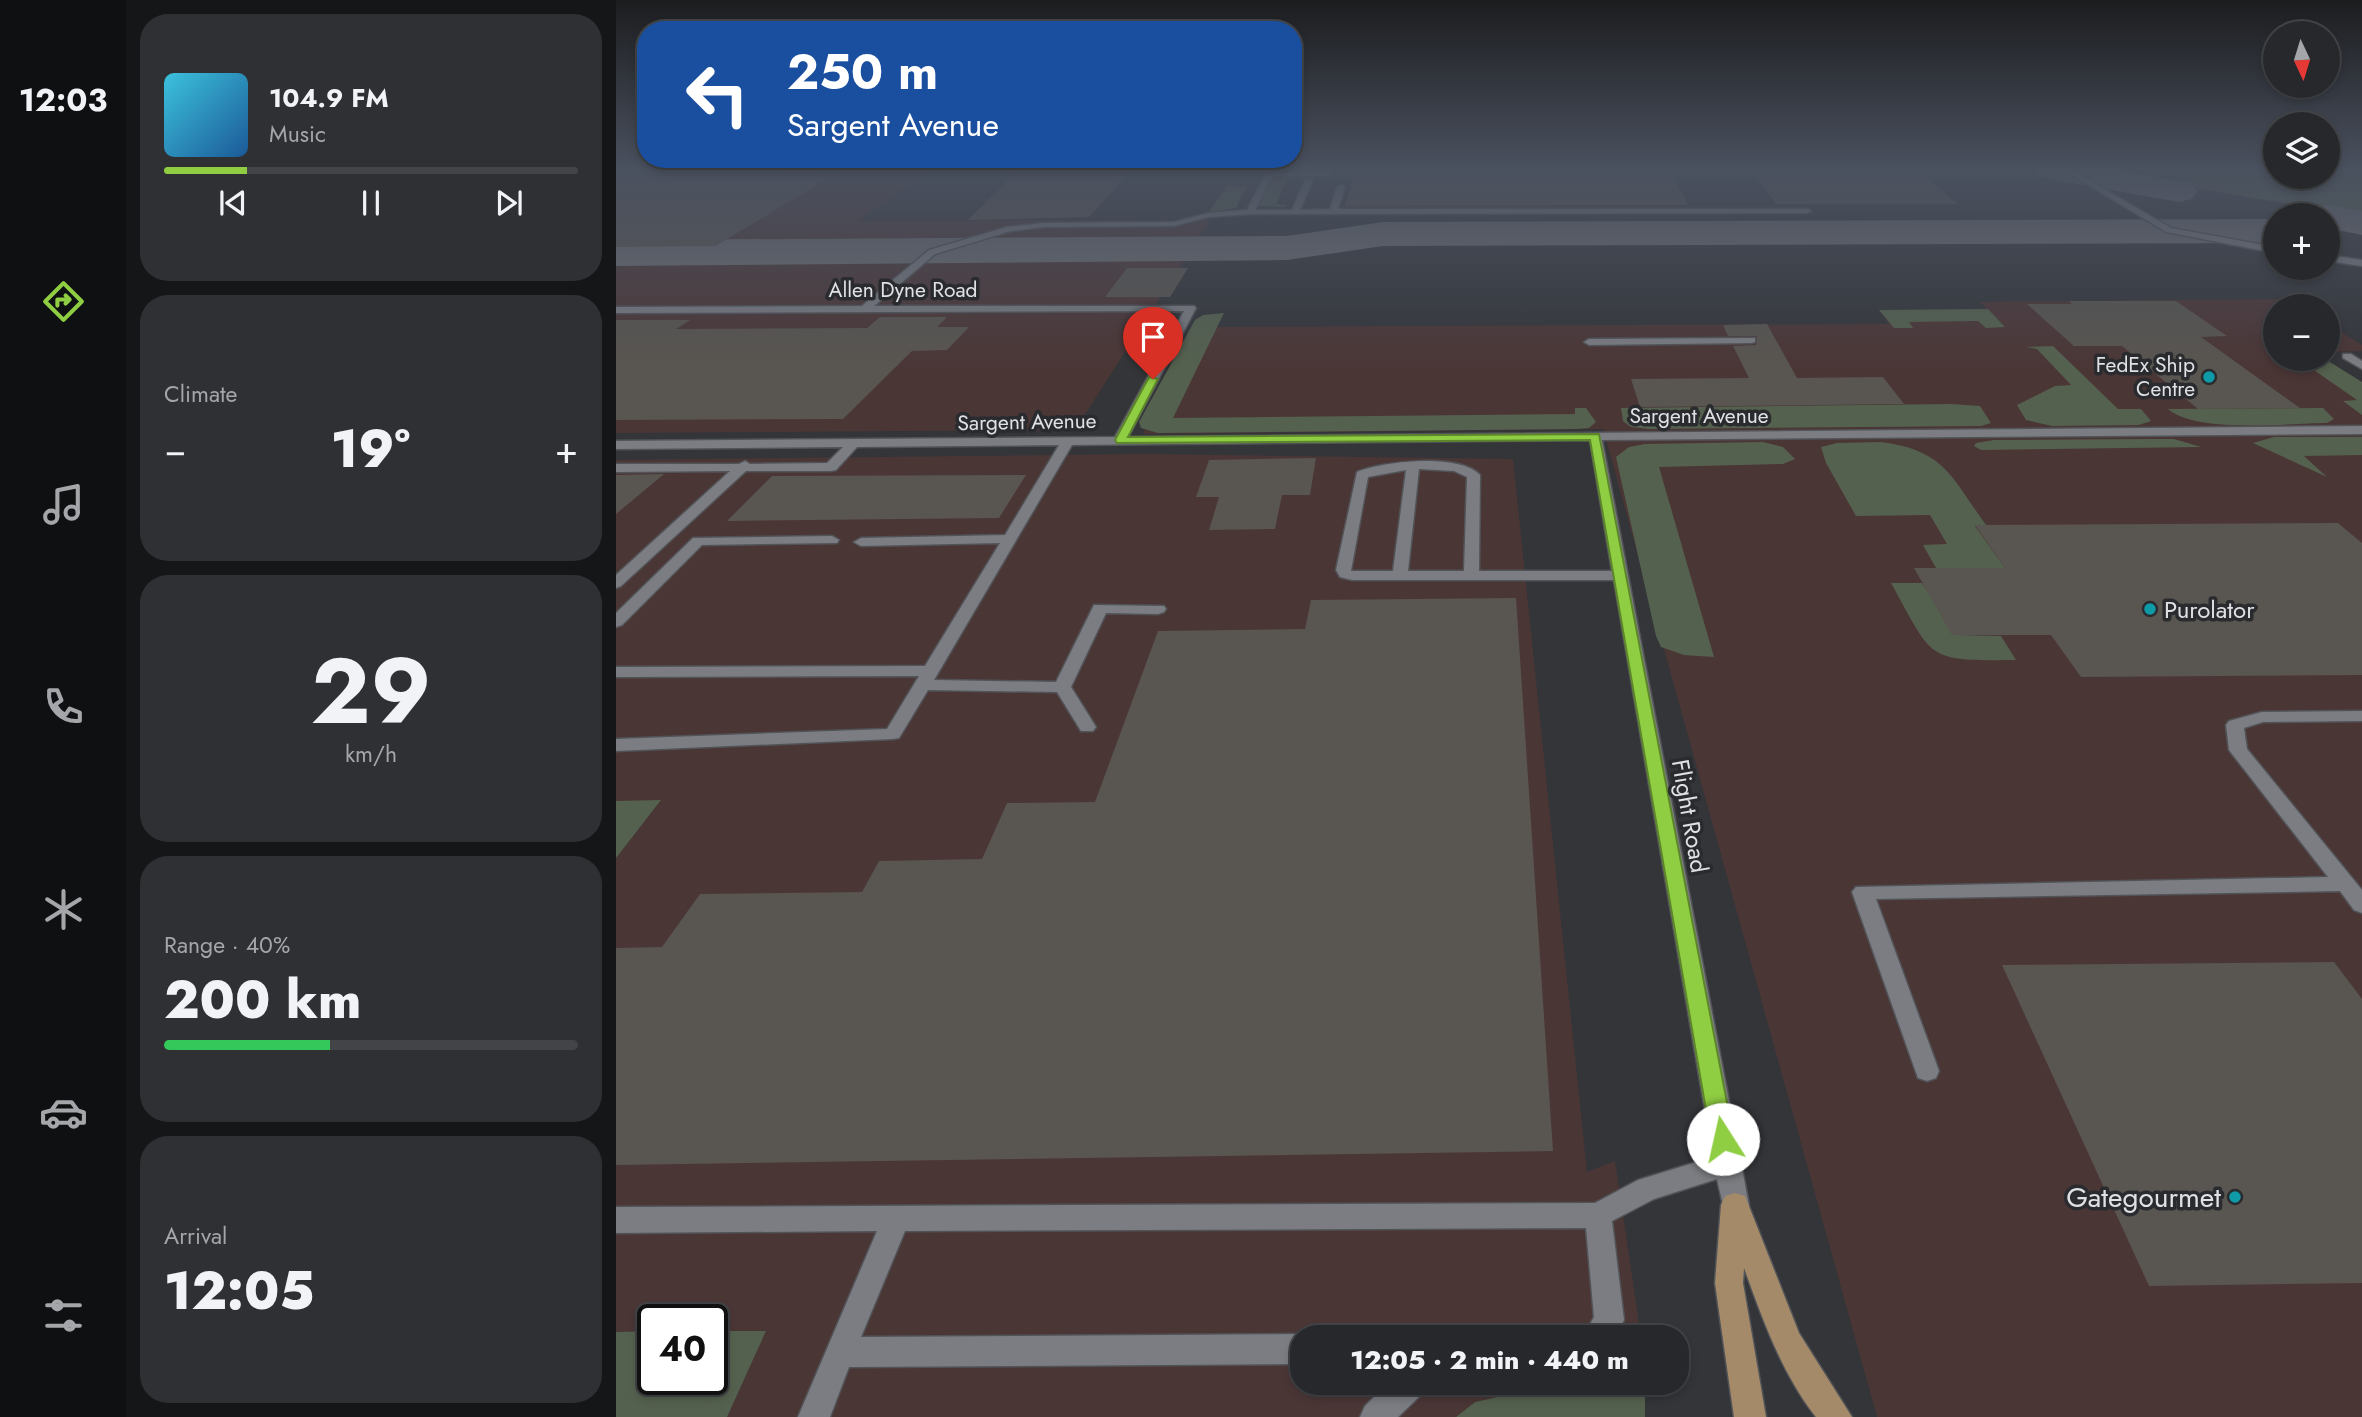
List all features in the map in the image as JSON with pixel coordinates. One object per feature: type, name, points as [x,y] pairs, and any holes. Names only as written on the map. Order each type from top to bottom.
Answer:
[{"type":"main road","points":[[1735,1205],[1729,1283],[1750,1417]]},
{"type":"main road","points":[[1735,1205],[1798,1363],[1817,1396],[1836,1417]]},
{"type":"street","points":[[864,309],[932,252],[989,235]]},
{"type":"street","points":[[2196,235],[2263,248]]},
{"type":"street","points":[[2340,260],[2362,263]]},
{"type":"street","name":"Allen Dyne Road","points":[[616,310],[1191,308],[1121,440]]},
{"type":"street","points":[[1589,342],[1751,340]]},
{"type":"street","points":[[2347,356],[2362,366]]},
{"type":"street","name":"Sargent Avenue","points":[[616,444],[2362,430]]},
{"type":"street","name":"Flight Road","points":[[1595,436],[1735,1205]]},
{"type":"street","points":[[616,745],[894,734],[1068,441]]},
{"type":"street","points":[[616,468],[831,467],[854,442]]},
{"type":"street","points":[[616,583],[769,443]]},
{"type":"street","points":[[1471,575],[1474,475],[1465,468],[1413,467],[1380,467],[1362,475],[1343,570],[1352,576],[1620,575]]},
{"type":"street","points":[[1400,575],[1413,467]]},
{"type":"street","points":[[861,542],[1010,539]]},
{"type":"street","points":[[616,622],[698,541],[832,540]]},
{"type":"street","points":[[1062,687],[1100,608],[1158,609]]},
{"type":"street","points":[[616,672],[925,678],[1062,687]]},
{"type":"street","points":[[1062,687],[1087,727]]},
{"type":"street","points":[[2362,716],[2262,717],[2235,725],[2238,750],[2362,905]]},
{"type":"street","points":[[1927,1071],[1863,892],[2345,884]]},
{"type":"street","points":[[616,1220],[1598,1215],[1647,1189],[1727,1164]]},
{"type":"street","points":[[1598,1215],[1609,1320],[1606,1325]]},
{"type":"street","points":[[814,1417],[896,1219]]},
{"type":"street","points":[[840,1352],[1290,1349]]},
{"type":"street","points":[[1376,1417],[1399,1395]]},
{"type":"shaded area","points":[[616,235],[1200,235],[1075,430],[616,433]]},
{"type":"shaded area","points":[[2263,299],[2263,371],[2321,371],[2362,398],[2362,1417],[1877,1417],[1603,429],[1143,434],[1191,327],[1889,324],[1879,310],[1987,309],[1980,302]]},
{"type":"shaded area","points":[[2340,331],[2362,345],[2362,351],[2340,352]]},
{"type":"shaded area","points":[[1145,454],[1513,459],[1587,1172],[1615,1161],[1639,1325],[1290,1325],[1290,1395],[1506,1395],[1475,1402],[1456,1417],[727,1417],[766,1331],[728,1331],[728,1304],[637,1304],[637,1331],[616,1332],[616,858],[660,801],[616,801],[616,460]]},
{"type":"green space","points":[[1988,309],[2005,327],[1986,328],[1978,321],[1909,322],[1913,328],[1894,328],[1879,310]]},
{"type":"green space","points":[[1224,313],[1173,418],[1575,414],[1575,408],[1586,408],[1596,422],[1589,428],[1577,429],[1158,433],[1141,428],[1139,422],[1195,320],[1203,315]]},
{"type":"green space","points":[[2053,346],[2118,409],[2141,409],[2151,421],[2139,425],[2052,426],[2026,420],[2017,405],[2055,386],[2071,385],[2037,349],[2026,347]]},
{"type":"green space","points":[[2340,368],[2362,382],[2362,415],[2343,401],[2357,400],[2315,371],[2340,371]]},
{"type":"green space","points":[[1951,404],[1980,406],[1991,423],[1981,426],[1649,429],[1631,427],[1623,421],[1621,408]]},
{"type":"green space","points":[[2323,408],[2334,419],[2327,423],[2244,425],[2200,422],[2182,417],[2168,409]]},
{"type":"green space","points":[[2274,437],[2362,437],[2362,455],[2304,456],[2327,477],[2253,443]]},
{"type":"green space","points":[[2174,439],[2201,447],[1981,450],[1974,446],[1976,443],[1994,440]]},
{"type":"green space","points":[[1763,442],[1783,447],[1795,459],[1783,464],[1659,467],[1714,657],[1684,655],[1661,647],[1656,636],[1616,457],[1629,447],[1645,444]]},
{"type":"green space","points":[[1881,442],[1919,452],[1944,468],[1986,525],[1975,526],[2005,568],[1936,568],[1923,545],[1947,544],[1930,515],[1856,516],[1826,463],[1821,447],[1837,443]]},
{"type":"green space","points":[[1891,583],[1922,583],[1956,635],[2001,636],[2016,660],[1964,659],[1936,651],[1916,628]]},
{"type":"green space","points":[[661,800],[616,858],[616,801]]},
{"type":"green space","points":[[637,1331],[637,1395],[728,1395],[728,1331],[766,1331],[727,1417],[616,1417],[616,1332]]},
{"type":"green space","points":[[1506,1395],[1645,1395],[1645,1417],[1456,1417],[1475,1402]]},
{"type":"building","points":[[616,235],[734,235],[716,246],[616,247]]},
{"type":"building","points":[[1127,268],[1188,268],[1170,297],[1105,297]]},
{"type":"building","name":"FedEx Ship Centre","points":[[2069,301],[2176,301],[2227,336],[2201,337],[2300,408],[2198,409],[2122,346],[2074,346],[2027,304],[2072,304]]},
{"type":"building","points":[[880,317],[947,317],[937,327],[969,327],[947,350],[912,351],[843,419],[616,420],[616,320],[690,320],[676,329],[867,328]]},
{"type":"building","points":[[1767,324],[1797,378],[1883,377],[1904,404],[1640,407],[1631,379],[1749,378],[1733,346],[1756,345],[1757,336],[1728,336],[1723,325]]},
{"type":"building","points":[[1316,458],[1310,495],[1282,495],[1275,529],[1209,530],[1219,497],[1196,497],[1209,460]]},
{"type":"building","points":[[664,474],[616,514],[616,475]]},
{"type":"building","points":[[1026,475],[999,518],[727,521],[772,476]]},
{"type":"building","name":"Purolator","points":[[2338,523],[2362,543],[2362,675],[2081,677],[2051,635],[1952,635],[1914,568],[2005,568],[1975,525]]},
{"type":"building","points":[[1516,598],[1553,1151],[616,1165],[616,948],[662,947],[700,894],[862,892],[879,861],[982,859],[1007,803],[1095,802],[1158,631],[1305,629],[1311,600]]},
{"type":"building","name":"Gategourmet","points":[[2334,962],[2362,999],[2362,1283],[2149,1286],[2002,965]]},
{"type":"taxiway","points":[[616,253],[1287,248],[1375,235]]},
{"type":"place","name":"FedEx Ship Centre","points":[[2209,377]]},
{"type":"place","name":"Purolator","points":[[2150,609]]},
{"type":"place","name":"Gategourmet","points":[[2235,1197]]},
{"type":"route","points":[[1153,379],[1121,440],[1595,436],[1723,1139]]}]
